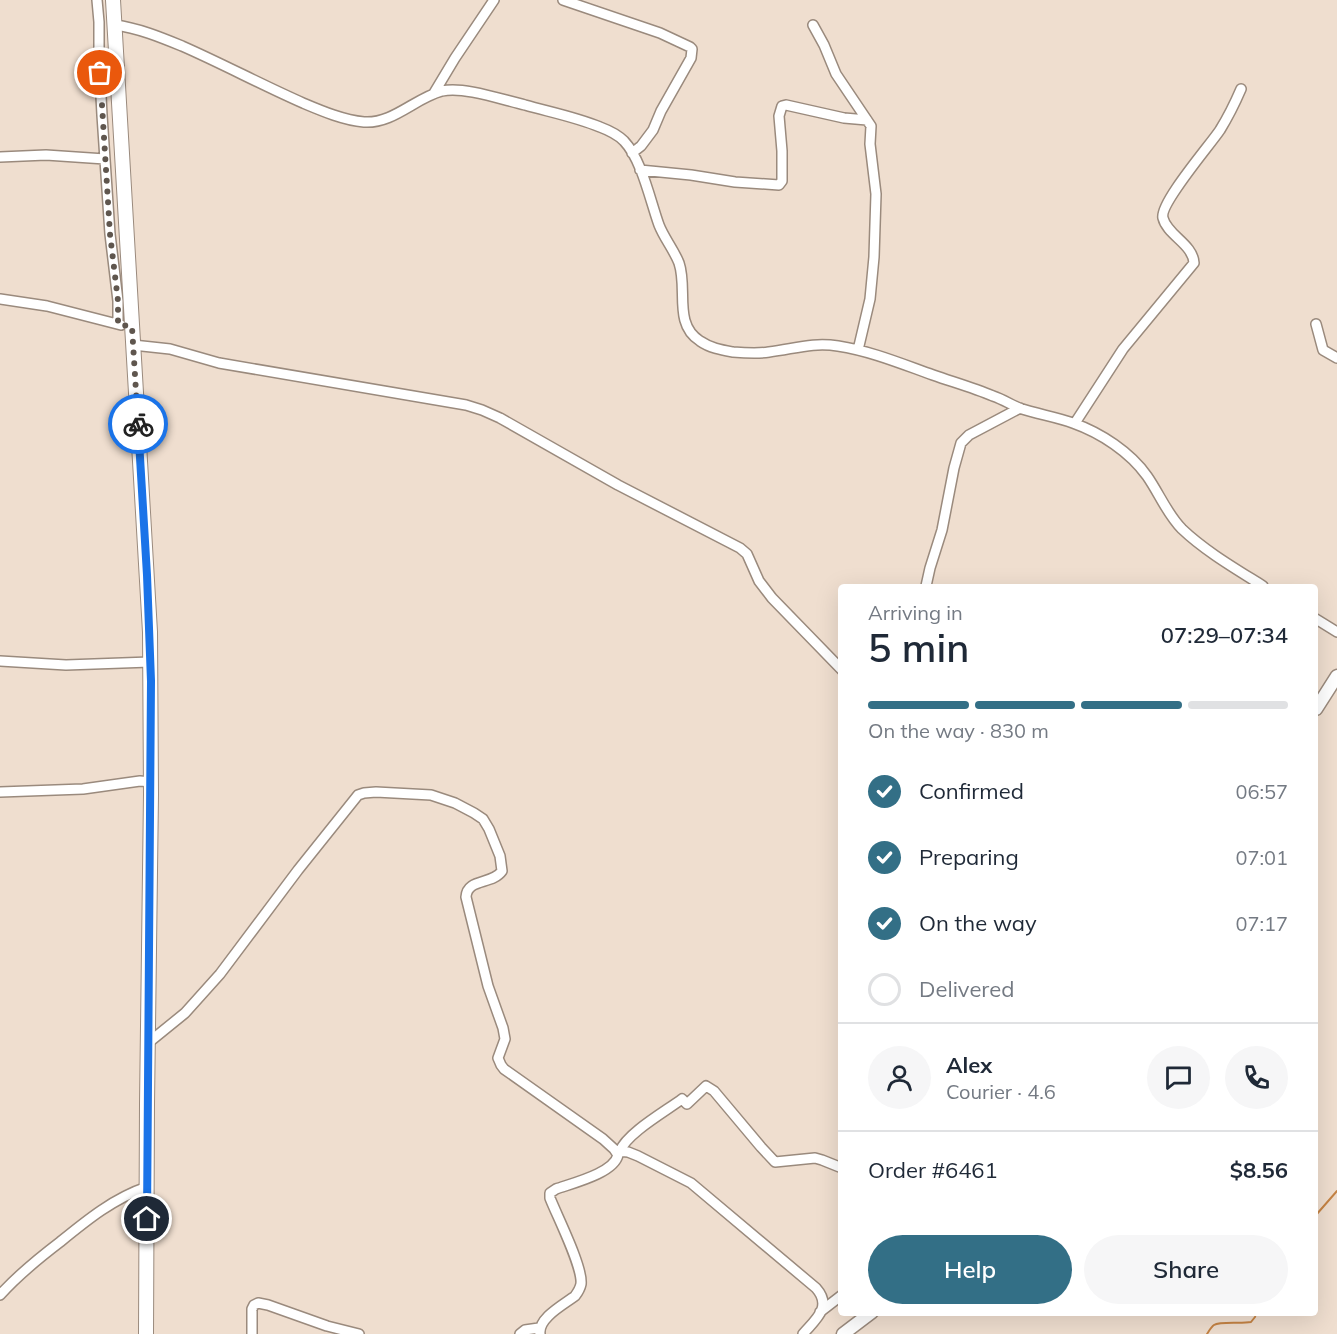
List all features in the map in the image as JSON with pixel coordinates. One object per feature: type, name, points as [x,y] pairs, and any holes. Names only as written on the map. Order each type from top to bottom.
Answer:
[{"type":"highway","points":[[113,0],[147,575],[150,662],[146,1334]]},
{"type":"main road","points":[[1318,706],[1337,676]]},
{"type":"main road","points":[[843,1334],[867,1316]]},
{"type":"street","points":[[97,0],[100,86],[118,324]]},
{"type":"street","points":[[434,93],[494,0]]},
{"type":"street","points":[[563,0],[660,33],[692,49],[691,58],[661,111],[657,124],[646,140],[632,153]]},
{"type":"street","points":[[115,24],[136,28],[162,38],[236,70],[286,96],[359,122],[378,121],[434,93],[464,90],[579,120],[613,133],[632,153],[661,230],[679,265],[684,319],[695,338],[715,348],[750,353],[773,352],[817,344],[858,350],[976,389],[1020,408],[1075,423],[1122,450],[1146,474],[1179,525],[1217,556],[1260,584]]},
{"type":"street","points":[[813,26],[836,74],[871,129],[870,144],[876,194],[875,226],[870,299],[858,350]]},
{"type":"street","points":[[100,86],[118,84]]},
{"type":"street","points":[[1075,423],[1123,350],[1194,263],[1192,255],[1164,220],[1163,212],[1176,188],[1221,128],[1241,89]]},
{"type":"street","points":[[640,170],[691,175],[735,183],[779,185],[782,183],[779,116],[782,106],[867,120]]},
{"type":"street","points":[[0,157],[46,155],[105,159]]},
{"type":"street","points":[[0,299],[46,306],[132,327]]},
{"type":"street","points":[[1316,324],[1323,351],[1337,358]]},
{"type":"street","points":[[133,345],[170,349],[219,363],[299,378],[466,405],[493,414],[661,508],[740,548],[747,554],[759,581],[772,598],[838,666]]},
{"type":"street","points":[[926,584],[942,530],[961,443],[969,435],[1020,408]]},
{"type":"street","points":[[1318,620],[1337,632]]},
{"type":"street","points":[[0,661],[66,665],[150,662]]},
{"type":"street","points":[[0,792],[83,789],[151,782]]},
{"type":"street","points":[[148,1043],[185,1013],[220,974],[277,897],[358,795],[376,792],[431,795],[454,803],[480,816],[489,829],[500,856],[502,870],[500,874],[471,885],[466,895],[467,907],[488,986],[503,1028],[505,1039],[498,1056],[504,1069],[618,1151],[628,1152],[654,1163],[699,1188],[816,1288],[823,1298],[823,1308],[820,1313]]},
{"type":"street","points":[[520,1334],[525,1330],[540,1331],[548,1316],[578,1292],[581,1283],[578,1265],[550,1198],[550,1192],[606,1169],[616,1161],[618,1151],[633,1134],[682,1099],[687,1104],[706,1086],[714,1091],[775,1162],[815,1158],[838,1166]]},
{"type":"street","points":[[0,1295],[35,1262],[87,1220],[126,1195],[147,1187]]},
{"type":"street","points":[[802,1334],[820,1313],[838,1298]]},
{"type":"street","points":[[252,1334],[252,1309],[258,1303],[281,1308],[327,1326],[359,1334]]},
{"type":"waterway","points":[[1318,1213],[1337,1191]]},
{"type":"waterway","points":[[1207,1334],[1214,1325],[1251,1322],[1255,1316]]},
{"type":"way so far","points":[[100,73],[118,324],[132,327],[138,424]]},
{"type":"route","points":[[138,424],[151,681],[147,1219]]}]
